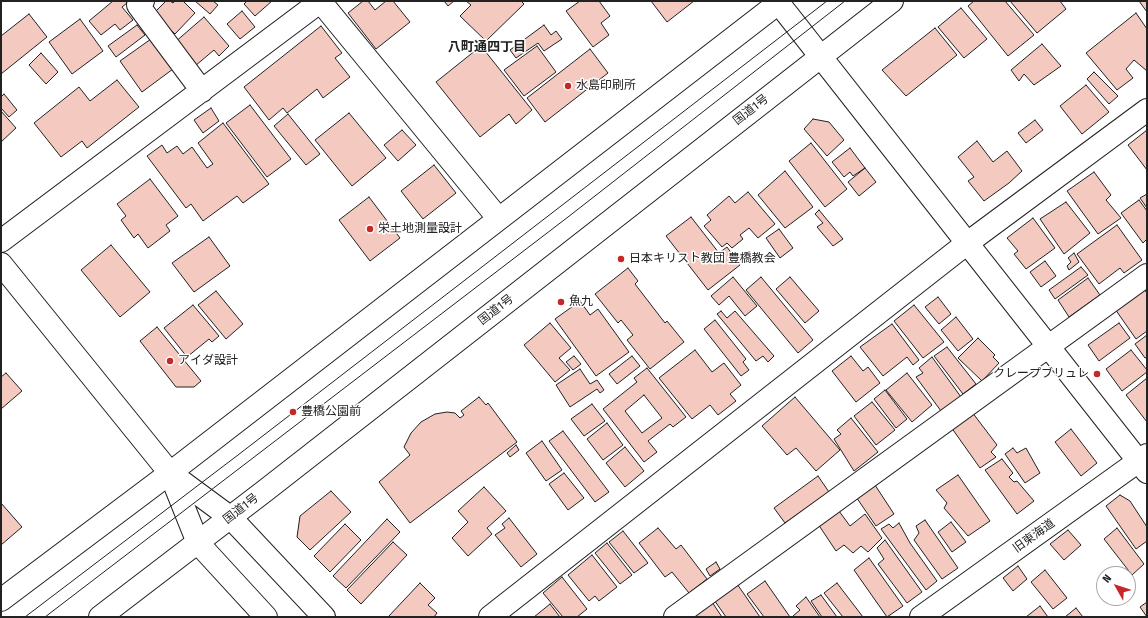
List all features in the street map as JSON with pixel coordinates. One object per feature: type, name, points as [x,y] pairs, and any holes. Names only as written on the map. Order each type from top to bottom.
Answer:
[{"type":"main road","points":[[143,1],[138,4],[202,92]]},
{"type":"main road","points":[[1,241],[202,92],[321,1],[498,218]]},
{"type":"main road","name":"国道1号","points":[[100,617],[231,518],[892,1]]},
{"type":"main road","points":[[1,600],[170,473],[779,2],[966,244],[1144,462]]},
{"type":"main road","points":[[490,617],[966,244],[1147,110]]},
{"type":"main road","points":[[1,264],[170,473],[231,518],[324,617]]},
{"type":"main road","points":[[675,617],[1147,275]]},
{"type":"main road","name":"旧東海道","points":[[921,617],[1144,462]]},
{"type":"main road","points":[[170,473],[198,543],[266,617]]},
{"type":"building","points":[[113,1],[125,1],[127,3],[122,7],[133,20],[120,30],[115,24],[101,35],[89,21]]},
{"type":"building","points":[[166,1],[173,3],[175,1],[183,1],[195,13],[175,34],[154,13]]},
{"type":"building","points":[[195,1],[213,1],[218,5],[210,14]]},
{"type":"building","points":[[247,1],[272,1],[255,16],[244,4]]},
{"type":"building","points":[[363,1],[368,1],[375,10],[386,1],[393,1],[410,22],[376,49],[348,13]]},
{"type":"building","points":[[444,1],[454,1],[448,6]]},
{"type":"building","points":[[466,1],[521,1],[524,4],[486,41],[460,16],[471,5]]},
{"type":"building","points":[[580,1],[599,1],[610,16],[601,23],[609,35],[593,47],[566,11]]},
{"type":"building","points":[[651,1],[694,1],[667,22]]},
{"type":"building","points":[[974,1],[1005,1],[1034,35],[1008,56],[968,6]]},
{"type":"building","points":[[1010,1],[1060,1],[1066,9],[1037,33]]},
{"type":"building","points":[[1139,1],[1147,1],[1147,12]]},
{"type":"building","points":[[961,8],[987,39],[964,58],[938,27]]},
{"type":"building","points":[[242,11],[255,27],[240,39],[227,24]]},
{"type":"building","points":[[1136,13],[1147,29],[1147,71],[1134,60],[1126,69],[1133,78],[1117,90],[1086,53]]},
{"type":"building","points":[[29,14],[47,37],[1,74],[1,36]]},
{"type":"building","points":[[204,17],[229,46],[219,56],[214,50],[195,66],[174,43]]},
{"type":"building","points":[[80,19],[103,51],[72,74],[49,42]]},
{"type":"building","points":[[137,25],[145,35],[116,57],[108,46]]},
{"type":"building","points":[[544,25],[551,35],[556,31],[562,39],[544,51],[538,43],[516,58],[510,50]]},
{"type":"building","points":[[321,26],[342,53],[335,58],[350,77],[323,98],[317,89],[287,113],[283,108],[269,120],[244,87]]},
{"type":"building","points":[[935,28],[957,55],[906,96],[882,70]]},
{"type":"building","points":[[151,39],[173,69],[142,92],[120,61]]},
{"type":"building","points":[[1042,44],[1061,66],[1034,85],[1024,74],[1019,81],[1011,70]]},
{"type":"building","points":[[481,46],[532,110],[516,124],[509,114],[480,137],[436,82]]},
{"type":"building","points":[[537,46],[556,72],[524,96],[504,70]]},
{"type":"building","name":"水島印刷所","points":[[590,49],[608,73],[545,122],[527,98]]},
{"type":"building","points":[[41,53],[58,72],[46,84],[29,65]]},
{"type":"building","points":[[1094,72],[1118,96],[1109,104],[1087,79]]},
{"type":"building","points":[[117,80],[139,107],[87,148],[82,141],[61,157],[34,123],[79,87],[90,101]]},
{"type":"building","points":[[1086,85],[1109,112],[1082,134],[1060,106]]},
{"type":"building","points":[[4,94],[17,110],[9,117],[1,108],[1,97]]},
{"type":"building","points":[[250,105],[291,159],[267,177],[226,123]]},
{"type":"building","points":[[211,108],[219,121],[203,133],[194,120]]},
{"type":"building","points":[[1,111],[16,128],[1,142]]},
{"type":"building","points":[[349,113],[386,158],[352,186],[315,140]]},
{"type":"building","points":[[288,114],[320,154],[306,165],[274,126]]},
{"type":"building","points":[[813,119],[829,122],[844,140],[827,156],[804,129]]},
{"type":"building","points":[[1035,120],[1043,130],[1026,143],[1018,133]]},
{"type":"building","points":[[223,123],[269,184],[243,203],[237,196],[203,221],[191,204],[186,208],[147,156],[162,145],[167,153],[177,146],[183,154],[192,147],[207,168],[213,164],[198,143]]},
{"type":"building","points":[[402,130],[416,145],[398,161],[384,145]]},
{"type":"building","points":[[1147,130],[1147,170],[1128,145]]},
{"type":"building","points":[[977,141],[993,162],[1007,151],[1022,171],[1009,183],[984,201],[968,181],[974,177],[958,157]]},
{"type":"building","points":[[811,143],[847,189],[825,207],[789,161]]},
{"type":"building","points":[[850,148],[865,168],[853,176],[850,172],[844,177],[832,162]]},
{"type":"building","points":[[434,165],[456,193],[423,219],[401,191]]},
{"type":"building","points":[[865,168],[876,182],[859,196],[848,182]]},
{"type":"building","points":[[785,171],[813,207],[785,228],[758,195]]},
{"type":"building","points":[[1094,172],[1111,195],[1106,200],[1121,218],[1098,234],[1067,191]]},
{"type":"building","points":[[150,179],[178,216],[166,225],[170,231],[148,248],[138,234],[134,238],[121,220],[126,216],[117,204]]},
{"type":"building","points":[[748,192],[775,224],[758,238],[749,228],[740,235],[743,239],[732,248],[727,243],[722,247],[704,226],[711,220],[707,215],[729,196],[735,203]]},
{"type":"building","points":[[1147,194],[1147,208],[1140,198]]},
{"type":"building","name":"栄土地測量設計","points":[[369,197],[400,238],[370,261],[339,220]]},
{"type":"building","points":[[1139,200],[1147,211],[1147,239],[1143,243],[1121,213]]},
{"type":"building","points":[[1066,202],[1090,233],[1064,254],[1040,219]]},
{"type":"building","points":[[819,210],[843,239],[833,246],[817,227],[823,223],[815,214]]},
{"type":"building","points":[[691,217],[719,253],[727,247],[740,265],[708,290],[666,236]]},
{"type":"building","points":[[1033,218],[1055,248],[1026,269],[1014,254],[1018,251],[1007,238]]},
{"type":"building","points":[[1117,225],[1142,260],[1124,273],[1120,268],[1099,284],[1077,254]]},
{"type":"building","points":[[779,229],[793,248],[780,258],[766,238]]},
{"type":"building","points":[[209,237],[230,266],[194,292],[172,263]]},
{"type":"building","points":[[111,245],[150,292],[120,317],[81,270]]},
{"type":"building","points":[[1074,253],[1079,262],[1069,270],[1067,266],[1071,262],[1068,258]]},
{"type":"building","points":[[1045,261],[1056,276],[1041,287],[1030,272]]},
{"type":"building","points":[[1081,267],[1088,275],[1055,299],[1049,290]]},
{"type":"building","points":[[628,268],[638,281],[635,284],[665,323],[667,321],[684,342],[650,369],[627,340],[633,335],[621,320],[618,323],[595,294]]},
{"type":"building","points":[[733,277],[757,306],[745,316],[729,296],[719,305],[711,296]]},
{"type":"building","points":[[761,277],[813,340],[798,353],[746,290]]},
{"type":"building","points":[[790,277],[819,311],[805,323],[776,289]]},
{"type":"building","points":[[1088,278],[1100,295],[1069,317],[1058,300]]},
{"type":"building","points":[[1143,288],[1147,293],[1147,331],[1136,339],[1115,309]]},
{"type":"building","points":[[216,291],[243,324],[226,339],[198,305]]},
{"type":"building","points":[[938,297],[951,314],[939,324],[925,307]]},
{"type":"building","points":[[580,301],[590,315],[598,309],[629,352],[596,376],[555,319]]},
{"type":"building","points":[[193,305],[219,336],[212,342],[209,339],[187,357],[164,328]]},
{"type":"building","points":[[914,305],[944,342],[923,358],[894,321]]},
{"type":"building","points":[[721,311],[727,318],[735,311],[774,356],[768,362],[763,356],[756,361],[717,314]]},
{"type":"building","points":[[956,317],[973,339],[958,351],[941,330]]},
{"type":"building","points":[[715,320],[746,359],[743,362],[749,370],[741,376],[704,329]]},
{"type":"building","points":[[550,323],[571,348],[559,358],[570,370],[555,382],[524,345]]},
{"type":"building","points":[[1119,323],[1130,338],[1099,361],[1088,345]]},
{"type":"building","points":[[892,324],[919,360],[913,365],[907,357],[883,376],[860,347]]},
{"type":"building","name":"アイダ設計","points":[[157,327],[201,381],[194,387],[176,387],[140,341]]},
{"type":"building","points":[[1147,335],[1147,357],[1145,358],[1135,344]]},
{"type":"building","points":[[978,338],[995,355],[993,357],[999,363],[982,381],[958,358]]},
{"type":"building","points":[[947,347],[976,384],[963,394],[934,356]]},
{"type":"building","points":[[695,350],[712,372],[724,363],[741,385],[730,394],[736,401],[718,415],[710,405],[692,419],[659,378]]},
{"type":"building","points":[[1131,350],[1147,372],[1122,391],[1106,369]]},
{"type":"building","points":[[574,356],[581,364],[573,370],[566,362]]},
{"type":"building","points":[[632,356],[640,366],[617,384],[609,374]]},
{"type":"building","points":[[851,356],[863,371],[868,367],[880,383],[856,402],[832,371]]},
{"type":"building","points":[[932,357],[961,397],[941,411],[916,377],[923,373],[919,368]]},
{"type":"building","points":[[647,368],[686,417],[673,427],[670,424],[648,441],[657,452],[644,462],[603,409],[637,382],[634,378]],"holes":[[[644,395],[662,418],[642,433],[625,411]]]},
{"type":"building","points":[[580,369],[590,384],[597,380],[604,390],[600,393],[597,389],[570,407],[556,385]]},
{"type":"building","points":[[6,373],[22,391],[1,409],[1,377]]},
{"type":"building","points":[[907,373],[932,405],[912,422],[886,390]]},
{"type":"building","points":[[1147,378],[1147,422],[1126,395]]},
{"type":"building","points":[[885,390],[907,419],[896,428],[874,399]]},
{"type":"building","points":[[479,397],[486,405],[488,403],[517,442],[410,523],[379,482],[410,455],[404,447],[411,433],[421,422],[435,414],[447,412],[455,413],[460,418],[464,415],[461,411]]},
{"type":"building","points":[[795,397],[840,450],[816,471],[796,448],[787,455],[762,426]]},
{"type":"building","points":[[872,402],[895,430],[876,445],[854,416]]},
{"type":"building","points":[[592,404],[605,421],[584,436],[571,419]]},
{"type":"building","points":[[972,412],[997,445],[991,452],[996,457],[980,468],[951,427]]},
{"type":"building","points":[[851,418],[878,452],[854,471],[834,439],[841,434],[837,430]]},
{"type":"building","points":[[607,423],[623,445],[603,460],[587,439]]},
{"type":"building","points":[[1071,429],[1097,463],[1081,476],[1055,442]]},
{"type":"building","points":[[563,431],[609,492],[595,502],[549,441]]},
{"type":"building","points":[[542,441],[562,470],[546,481],[526,453]]},
{"type":"building","points":[[516,445],[519,450],[510,457],[507,453]]},
{"type":"building","points":[[625,447],[644,471],[625,487],[606,463]]},
{"type":"building","points":[[1013,448],[1017,453],[1026,448],[1040,473],[1025,483],[1005,454]]},
{"type":"building","points":[[1002,459],[1013,473],[1009,477],[1014,482],[1017,481],[1034,501],[1017,514],[985,470]]},
{"type":"building","points":[[564,473],[584,498],[568,510],[549,484]]},
{"type":"building","points":[[958,475],[990,521],[968,536],[944,508],[947,503],[936,490]]},
{"type":"building","points":[[818,476],[829,492],[785,523],[774,508]]},
{"type":"building","points":[[873,482],[894,514],[876,526],[854,494]]},
{"type":"building","points":[[484,487],[506,511],[487,528],[492,534],[468,556],[452,538],[468,522],[458,511]]},
{"type":"building","points":[[331,491],[351,512],[310,550],[297,537],[300,516]]},
{"type":"building","points":[[1120,495],[1130,501],[1147,527],[1147,541],[1136,549],[1106,506]]},
{"type":"building","points":[[1,503],[22,527],[1,545]]},
{"type":"building","points":[[836,507],[850,526],[865,514],[882,538],[868,552],[861,546],[853,553],[844,545],[836,551],[816,521]]},
{"type":"building","points":[[509,518],[537,554],[521,567],[495,535],[505,528],[502,524]]},
{"type":"building","points":[[387,519],[400,532],[346,588],[333,576]]},
{"type":"building","points":[[925,520],[958,568],[942,579],[914,540],[919,533],[916,526]]},
{"type":"building","points":[[951,522],[966,542],[952,552],[938,532]]},
{"type":"building","points":[[899,523],[910,543],[937,581],[926,590],[881,529],[889,524],[893,528]]},
{"type":"building","points":[[345,524],[361,540],[330,572],[314,556]]},
{"type":"building","points":[[658,528],[676,549],[681,545],[707,579],[689,593],[672,572],[665,577],[639,543]]},
{"type":"building","points":[[1117,528],[1144,564],[1136,571],[1136,566],[1125,566],[1104,539]]},
{"type":"building","points":[[1068,530],[1081,545],[1064,560],[1050,544]]},
{"type":"building","points":[[623,531],[648,563],[634,573],[609,542]]},
{"type":"building","points":[[885,540],[922,592],[907,603],[878,564],[884,559],[877,548]]},
{"type":"building","points":[[393,542],[407,555],[361,604],[347,590]]},
{"type":"building","points":[[607,543],[632,575],[620,584],[595,553]]},
{"type":"building","points":[[592,555],[617,587],[599,601],[595,596],[589,601],[568,575]]},
{"type":"building","points":[[869,558],[903,606],[887,617],[854,570]]},
{"type":"building","points":[[716,562],[720,569],[710,576],[706,569]]},
{"type":"building","points":[[1018,566],[1027,579],[1013,591],[1003,578]]},
{"type":"building","points":[[1045,570],[1067,598],[1053,609],[1031,582]]},
{"type":"building","points":[[562,577],[587,609],[577,617],[563,617],[543,593]]},
{"type":"building","points":[[735,581],[760,617],[726,617],[712,597]]},
{"type":"building","points":[[765,581],[790,617],[764,617],[747,594]]},
{"type":"building","points":[[420,583],[435,598],[428,605],[437,613],[434,617],[388,617]]},
{"type":"building","points":[[837,583],[863,617],[843,617],[824,593]]},
{"type":"building","points":[[821,595],[837,617],[822,617],[811,601]]},
{"type":"building","points":[[806,597],[820,617],[793,616],[800,610],[796,606]]},
{"type":"building","points":[[710,599],[722,617],[687,617]]},
{"type":"building","points":[[1147,602],[1147,617],[1140,607]]},
{"type":"building","points":[[550,604],[560,617],[534,617]]},
{"type":"building","points":[[1040,606],[1048,617],[1026,617]]},
{"type":"building","points":[[1076,608],[1083,617],[1065,617]]},
{"type":"tram line","points":[[25,617],[238,455],[827,1]]},
{"type":"tram line","points":[[45,617],[568,217],[845,1]]},
{"type":"place","name":"水島印刷所","points":[[568,86]]},
{"type":"place","name":"栄土地測量設計","points":[[370,229]]},
{"type":"place","name":"日本キリスト教団 豊橋教会","points":[[621,259]]},
{"type":"place","name":"魚九","points":[[561,302]]},
{"type":"place","name":"アイダ設計","points":[[170,361]]},
{"type":"place","name":"クレープブリュレ","points":[[1097,374]]},
{"type":"place","name":"豊橋公園前","points":[[293,412]]},
{"type":"district","name":"八町通四丁目","points":[[487,47]]}]
